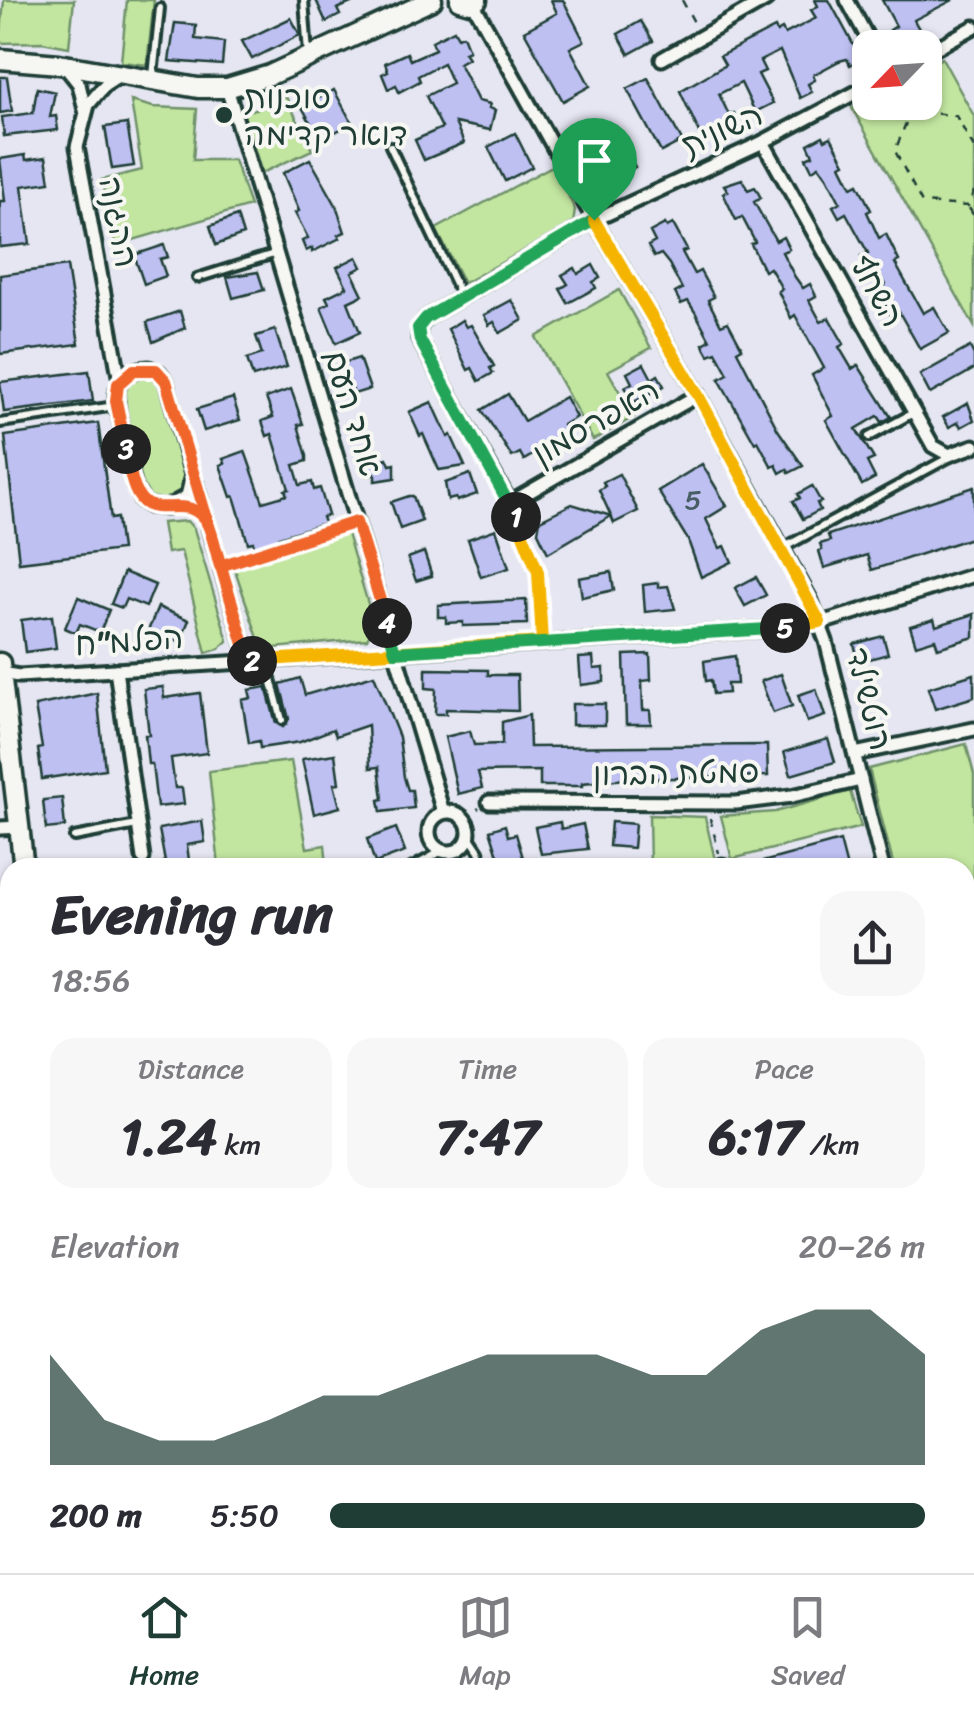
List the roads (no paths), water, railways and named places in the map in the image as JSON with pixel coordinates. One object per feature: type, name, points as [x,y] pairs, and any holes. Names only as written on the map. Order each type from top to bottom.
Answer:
[{"type":"street","points":[[0,59],[63,65],[198,88],[227,88],[258,80],[429,2],[446,0]]},
{"type":"street","points":[[662,58],[766,0]]},
{"type":"street","points":[[846,0],[863,30]]},
{"type":"street","name":"רוטשילד","points":[[466,1],[698,395],[820,622],[880,858]]},
{"type":"street","points":[[942,44],[974,26]]},
{"type":"street","points":[[63,65],[78,84],[85,110]]},
{"type":"street","points":[[85,110],[100,89],[121,75]]},
{"type":"street","name":"אחד העם","points":[[227,88],[443,812]]},
{"type":"street","name":"השונית","points":[[594,220],[763,142],[852,95]]},
{"type":"street","name":"ההגנה","points":[[85,110],[78,136],[78,167],[120,381],[116,406],[136,492],[149,506],[191,508],[207,524]]},
{"type":"street","name":"השחף","points":[[763,142],[913,412],[936,449],[953,455]]},
{"type":"street","name":"האפרסמון","points":[[594,220],[423,320],[418,335],[510,503],[698,395]]},
{"type":"street","points":[[114,344],[133,365],[159,372],[166,381],[249,661]]},
{"type":"street","points":[[120,381],[130,372],[146,368]]},
{"type":"street","points":[[953,455],[974,446]]},
{"type":"street","points":[[170,507],[189,492],[191,470]]},
{"type":"street","name":"הפלמ\"ח","points":[[1,673],[19,676],[786,628],[820,622],[974,575]]},
{"type":"street","points":[[0,663],[23,858]]},
{"type":"street","points":[[116,670],[144,858]]},
{"type":"street","points":[[855,754],[974,729]]},
{"type":"street","name":"סמטת הברון","points":[[489,802],[707,804],[764,800],[861,780]]},
{"type":"street","points":[[443,812],[464,818],[469,836],[458,850],[442,851],[432,843],[428,831],[443,812]]},
{"type":"street","points":[[0,828],[20,827]]},
{"type":"lane","points":[[304,0],[308,58]]},
{"type":"lane","points":[[153,80],[160,8]]},
{"type":"lane","points":[[390,146],[462,297]]},
{"type":"lane","points":[[198,278],[276,254]]},
{"type":"lane","points":[[0,423],[116,406]]},
{"type":"lane","points":[[869,438],[913,412]]},
{"type":"lane","points":[[782,549],[953,455]]},
{"type":"lane","points":[[266,660],[282,720]]},
{"type":"lane","points":[[74,837],[139,824]]},
{"type":"lane","points":[[469,836],[479,858]]},
{"type":"lane","points":[[429,858],[442,851]]},
{"type":"place","name":"סוכנות דואר קדימה","points":[[224,115]]}]
